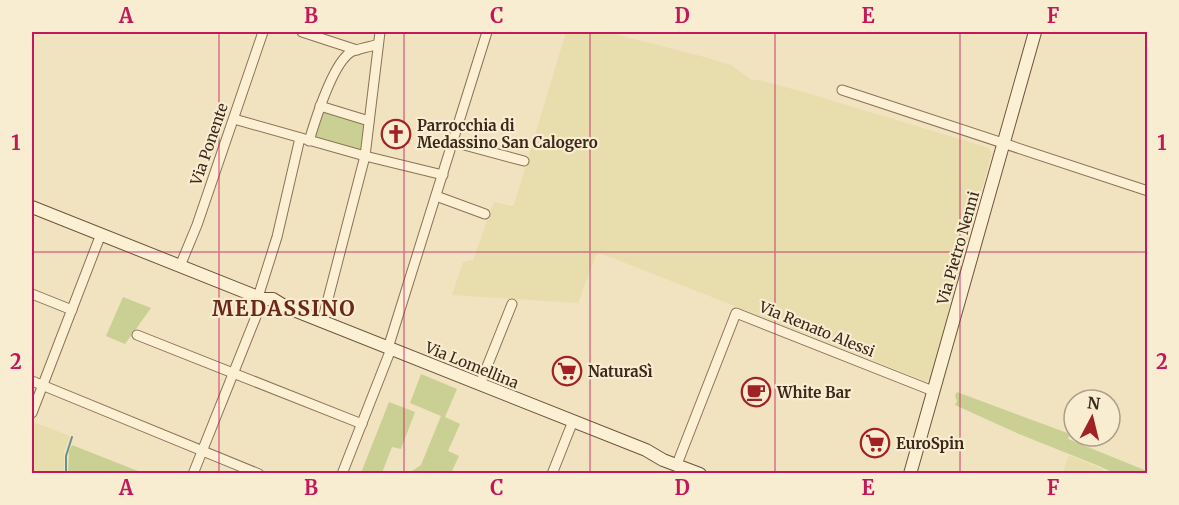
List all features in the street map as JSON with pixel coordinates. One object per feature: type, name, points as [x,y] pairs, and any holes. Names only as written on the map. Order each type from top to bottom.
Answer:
[{"type":"main road","name":"Via Pietro Nenni","points":[[910,474],[1035,32]]},
{"type":"main road","name":"Via Lomellina","points":[[32,207],[262,298],[279,302],[286,308],[646,450],[679,459],[709,474]]},
{"type":"main road","name":"Via Lomellina","points":[[646,450],[663,460],[700,474]]},
{"type":"street","name":"Via Ponente","points":[[180,266],[198,225],[263,32]]},
{"type":"street","points":[[302,32],[358,51]]},
{"type":"street","points":[[322,322],[365,156],[380,32]]},
{"type":"street","points":[[342,474],[389,348],[487,32]]},
{"type":"street","points":[[193,474],[262,298],[304,140],[334,75],[345,59],[351,52],[378,44]]},
{"type":"street","points":[[842,90],[1148,191]]},
{"type":"street","points":[[320,106],[369,121]]},
{"type":"street","points":[[234,119],[304,140],[442,175]]},
{"type":"street","points":[[453,142],[524,161]]},
{"type":"street","points":[[436,196],[485,214]]},
{"type":"street","points":[[32,413],[101,234]]},
{"type":"street","points":[[32,294],[72,310]]},
{"type":"street","points":[[480,384],[512,304]]},
{"type":"street","name":"Via Renato Alessi","points":[[679,459],[736,313],[933,391]]},
{"type":"street","points":[[137,334],[362,424]]},
{"type":"street","points":[[32,381],[259,474]]},
{"type":"street","points":[[552,474],[573,421]]},
{"type":"shaded area","points":[[566,32],[607,32],[704,57],[731,65],[751,80],[759,80],[810,94],[989,148],[991,155],[930,380],[925,381],[600,253],[596,255],[578,303],[452,295],[463,262],[473,260],[494,202],[514,205]]},
{"type":"shaded area","points":[[36,423],[70,436],[64,452],[64,473],[32,473],[32,425]]},
{"type":"shaded area","points":[[1071,456],[1109,473],[1063,473],[1068,457]]},
{"type":"green space","points":[[322,109],[365,122],[361,152],[312,138]]},
{"type":"green space","points":[[123,297],[151,308],[125,344],[106,336]]},
{"type":"green space","points":[[421,374],[457,389],[445,417],[460,424],[448,451],[459,456],[451,473],[413,473],[412,471],[421,465],[441,416],[410,403]]},
{"type":"green space","points":[[957,392],[1062,431],[1062,448],[1090,448],[1147,471],[1147,473],[1114,473],[955,405],[957,401],[955,396]]},
{"type":"green space","points":[[389,402],[415,412],[401,449],[392,447],[382,473],[361,473]]},
{"type":"green space","points":[[72,445],[143,473],[68,473],[69,451]]},
{"type":"waterway","points":[[66,474],[66,456],[72,437]]},
{"type":"place","name":"Parrocchia di Medassino San Calogero","points":[[396,134]]},
{"type":"place","name":"NaturaSì","points":[[567,371]]},
{"type":"place","name":"White Bar","points":[[756,392]]},
{"type":"place","name":"EuroSpin","points":[[875,443]]},
{"type":"district","name":"MEDASSINO","points":[[284,308]]}]
